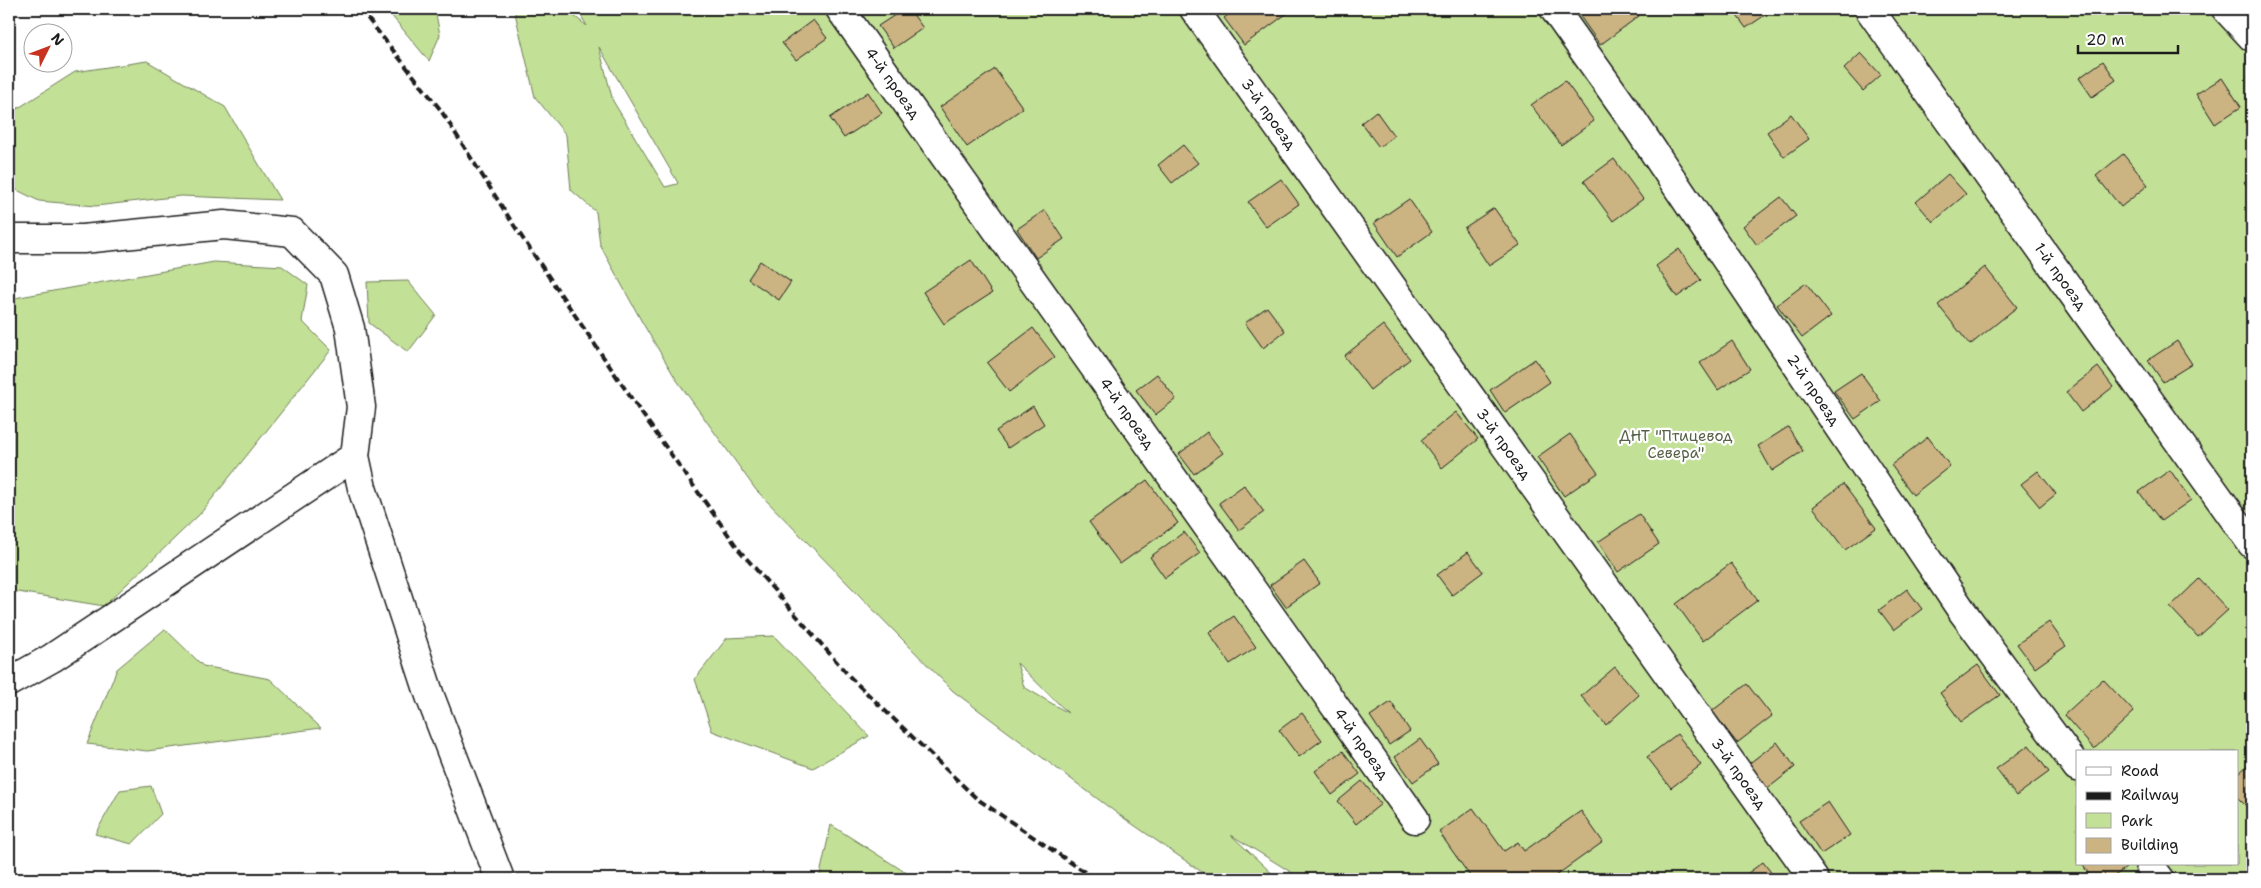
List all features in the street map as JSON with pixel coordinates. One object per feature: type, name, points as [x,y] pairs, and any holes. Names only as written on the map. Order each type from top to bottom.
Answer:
[{"type":"street","name":"3-й проезд","points":[[1194,9],[1814,879]]},
{"type":"street","name":"2-й проезд","points":[[1554,9],[1625,109],[1962,612],[2076,766]]},
{"type":"street","name":"1-й проезд","points":[[1869,9],[2252,544]]},
{"type":"street","points":[[2226,9],[2252,36]]},
{"type":"street","name":"4-й проезд","points":[[844,10],[1415,818]]},
{"type":"street","points":[[9,239],[83,238],[224,225],[292,232],[334,275],[350,328],[360,407],[355,456],[362,488],[430,696],[500,879]]},
{"type":"street","points":[[9,682],[52,658],[355,456]]},
{"type":"street","points":[[2150,866],[2160,879]]},
{"type":"green space","points":[[386,9],[435,9],[440,35],[429,61]]},
{"type":"green space","name":"ДНТ \"Птицевод Севера\"","points":[[514,9],[565,9],[587,26],[577,9],[2252,9],[2252,879],[1302,879],[1231,835],[1278,879],[1212,879],[1118,814],[953,691],[756,490],[676,379],[600,245],[596,212],[571,190],[566,135],[535,97]],"holes":[[[599,47],[678,183],[665,187],[613,101]],[[1017,663],[1068,713],[1024,687]]]},
{"type":"green space","points":[[147,61],[225,107],[280,200],[181,196],[96,206],[39,201],[9,186],[9,114],[75,72]]},
{"type":"green space","points":[[214,262],[282,266],[308,285],[302,321],[331,350],[200,514],[104,606],[18,592],[9,593],[9,299]]},
{"type":"green space","points":[[408,281],[436,315],[408,352],[369,323],[367,282]]},
{"type":"green space","points":[[165,629],[203,666],[270,679],[321,728],[147,751],[87,744],[117,669]]},
{"type":"green space","points":[[774,636],[869,736],[813,768],[712,731],[695,679],[727,638]]},
{"type":"green space","points":[[151,786],[161,814],[132,844],[95,834],[120,790]]},
{"type":"green space","points":[[831,825],[916,879],[819,879]]},
{"type":"building","points":[[904,9],[909,9],[923,28],[894,48],[878,26]]},
{"type":"building","points":[[1236,9],[1293,9],[1244,45],[1224,18]]},
{"type":"building","points":[[1575,9],[1633,9],[1639,16],[1600,45]]},
{"type":"building","points":[[1732,9],[1774,9],[1746,28]]},
{"type":"building","points":[[813,20],[827,38],[796,60],[782,43]]},
{"type":"building","points":[[1861,53],[1881,75],[1863,91],[1844,69]]},
{"type":"building","points":[[2103,61],[2116,80],[2092,97],[2079,78]]},
{"type":"building","points":[[995,69],[1023,108],[967,147],[940,107]]},
{"type":"building","points":[[2222,78],[2241,107],[2215,124],[2196,94]]},
{"type":"building","points":[[1565,81],[1594,121],[1561,145],[1531,105]]},
{"type":"building","points":[[868,92],[882,113],[844,138],[830,118]]},
{"type":"building","points":[[1376,111],[1394,136],[1379,147],[1361,123]]},
{"type":"building","points":[[1791,114],[1809,139],[1784,157],[1767,132]]},
{"type":"building","points":[[1183,145],[1198,163],[1172,183],[1158,165]]},
{"type":"building","points":[[2123,154],[2148,185],[2121,207],[2096,176]]},
{"type":"building","points":[[1614,159],[1643,199],[1613,221],[1584,181]]},
{"type":"building","points":[[1948,174],[1966,194],[1933,222],[1916,202]]},
{"type":"building","points":[[2252,175],[2252,193],[2244,182]]},
{"type":"building","points":[[1281,179],[1299,204],[1266,227],[1248,202]]},
{"type":"building","points":[[1781,197],[1796,216],[1757,245],[1743,226]]},
{"type":"building","points":[[1409,199],[1432,232],[1397,257],[1374,223]]},
{"type":"building","points":[[1494,208],[1520,245],[1489,266],[1464,228]]},
{"type":"building","points":[[1045,210],[1064,239],[1036,258],[1017,229]]},
{"type":"building","points":[[1679,249],[1701,280],[1677,297],[1656,266]]},
{"type":"building","points":[[971,260],[992,293],[944,324],[923,292]]},
{"type":"building","points":[[760,261],[791,282],[779,300],[748,279]]},
{"type":"building","points":[[1985,267],[2017,307],[1970,345],[1938,305]]},
{"type":"building","points":[[1806,283],[1831,316],[1802,338],[1777,305]]},
{"type":"building","points":[[1267,307],[1285,331],[1263,348],[1245,323]]},
{"type":"building","points":[[1383,325],[1410,359],[1370,390],[1344,356]]},
{"type":"building","points":[[1033,328],[1055,357],[1009,392],[987,363]]},
{"type":"building","points":[[1732,341],[1750,369],[1718,390],[1700,363]]},
{"type":"building","points":[[2177,341],[2192,364],[2163,382],[2148,360]]},
{"type":"building","points":[[1535,359],[1550,382],[1505,413],[1490,390]]},
{"type":"building","points":[[2098,367],[2113,387],[2081,412],[2066,392]]},
{"type":"building","points":[[1861,373],[1881,401],[1855,419],[1834,391]]},
{"type":"building","points":[[1157,374],[1176,399],[1155,415],[1136,390]]},
{"type":"building","points":[[1033,406],[1044,424],[1008,448],[996,431]]},
{"type":"building","points":[[1456,412],[1478,439],[1442,468],[1421,440]]},
{"type":"building","points":[[1788,427],[1803,451],[1772,471],[1758,446]]},
{"type":"building","points":[[1207,432],[1223,453],[1194,474],[1179,454]]},
{"type":"building","points":[[1570,434],[1598,473],[1564,496],[1537,457]]},
{"type":"building","points":[[1928,437],[1950,466],[1913,495],[1891,465]]},
{"type":"building","points":[[2170,470],[2191,500],[2161,521],[2139,492]]},
{"type":"building","points":[[2038,471],[2056,494],[2040,507],[2021,484]]},
{"type":"building","points":[[1147,480],[1178,523],[1120,564],[1089,522]]},
{"type":"building","points":[[1843,484],[1876,528],[1845,550],[1813,507]]},
{"type":"building","points":[[1244,485],[1264,512],[1239,530],[1219,503]]},
{"type":"building","points":[[2252,488],[2252,500],[2246,494]]},
{"type":"building","points":[[1639,514],[1659,544],[1618,572],[1598,542]]},
{"type":"building","points":[[1184,532],[1200,553],[1165,578],[1150,557]]},
{"type":"building","points":[[1468,552],[1483,572],[1452,595],[1437,575]]},
{"type":"building","points":[[1304,561],[1320,583],[1286,607],[1270,585]]},
{"type":"building","points":[[1731,563],[1758,600],[1703,641],[1676,604]]},
{"type":"building","points":[[2199,579],[2228,610],[2198,637],[2170,607]]},
{"type":"building","points":[[1907,589],[1922,609],[1894,630],[1879,610]]},
{"type":"building","points":[[1234,616],[1256,647],[1230,664],[1209,633]]},
{"type":"building","points":[[2049,622],[2066,646],[2035,668],[2017,644]]},
{"type":"building","points":[[1978,665],[2000,695],[1961,722],[1940,693]]},
{"type":"building","points":[[1615,667],[1639,695],[1606,725],[1581,696]]},
{"type":"building","points":[[2103,679],[2134,712],[2094,749],[2064,715]]},
{"type":"building","points":[[1747,684],[1772,716],[1737,743],[1712,711]]},
{"type":"building","points":[[1391,702],[1410,731],[1389,745],[1370,716]]},
{"type":"building","points":[[1302,713],[1322,740],[1299,757],[1279,730]]},
{"type":"building","points":[[1677,734],[1701,765],[1671,788],[1647,757]]},
{"type":"building","points":[[1420,739],[1438,764],[1413,782],[1395,757]]},
{"type":"building","points":[[1777,742],[1795,767],[1766,790],[1747,765]]},
{"type":"building","points":[[2029,745],[2049,772],[2016,796],[1996,769]]},
{"type":"building","points":[[1343,751],[1360,774],[1332,795],[1315,771]]},
{"type":"building","points":[[2252,761],[2252,806],[2249,809],[2238,798],[2238,774]]},
{"type":"building","points":[[1362,781],[1381,804],[1356,824],[1338,801]]},
{"type":"building","points":[[1828,802],[1850,835],[1821,854],[1799,821]]},
{"type":"building","points":[[1473,808],[1504,851],[1518,842],[1524,851],[1581,811],[1603,842],[1551,879],[1472,879],[1439,832]]},
{"type":"building","points":[[1763,862],[1776,879],[1740,879]]},
{"type":"building","points":[[2083,866],[2125,866],[2126,868],[2110,879],[2092,879]]},
{"type":"railway","points":[[360,9],[440,109],[513,224],[638,408],[740,551],[850,677],[976,798],[1095,879]]}]
